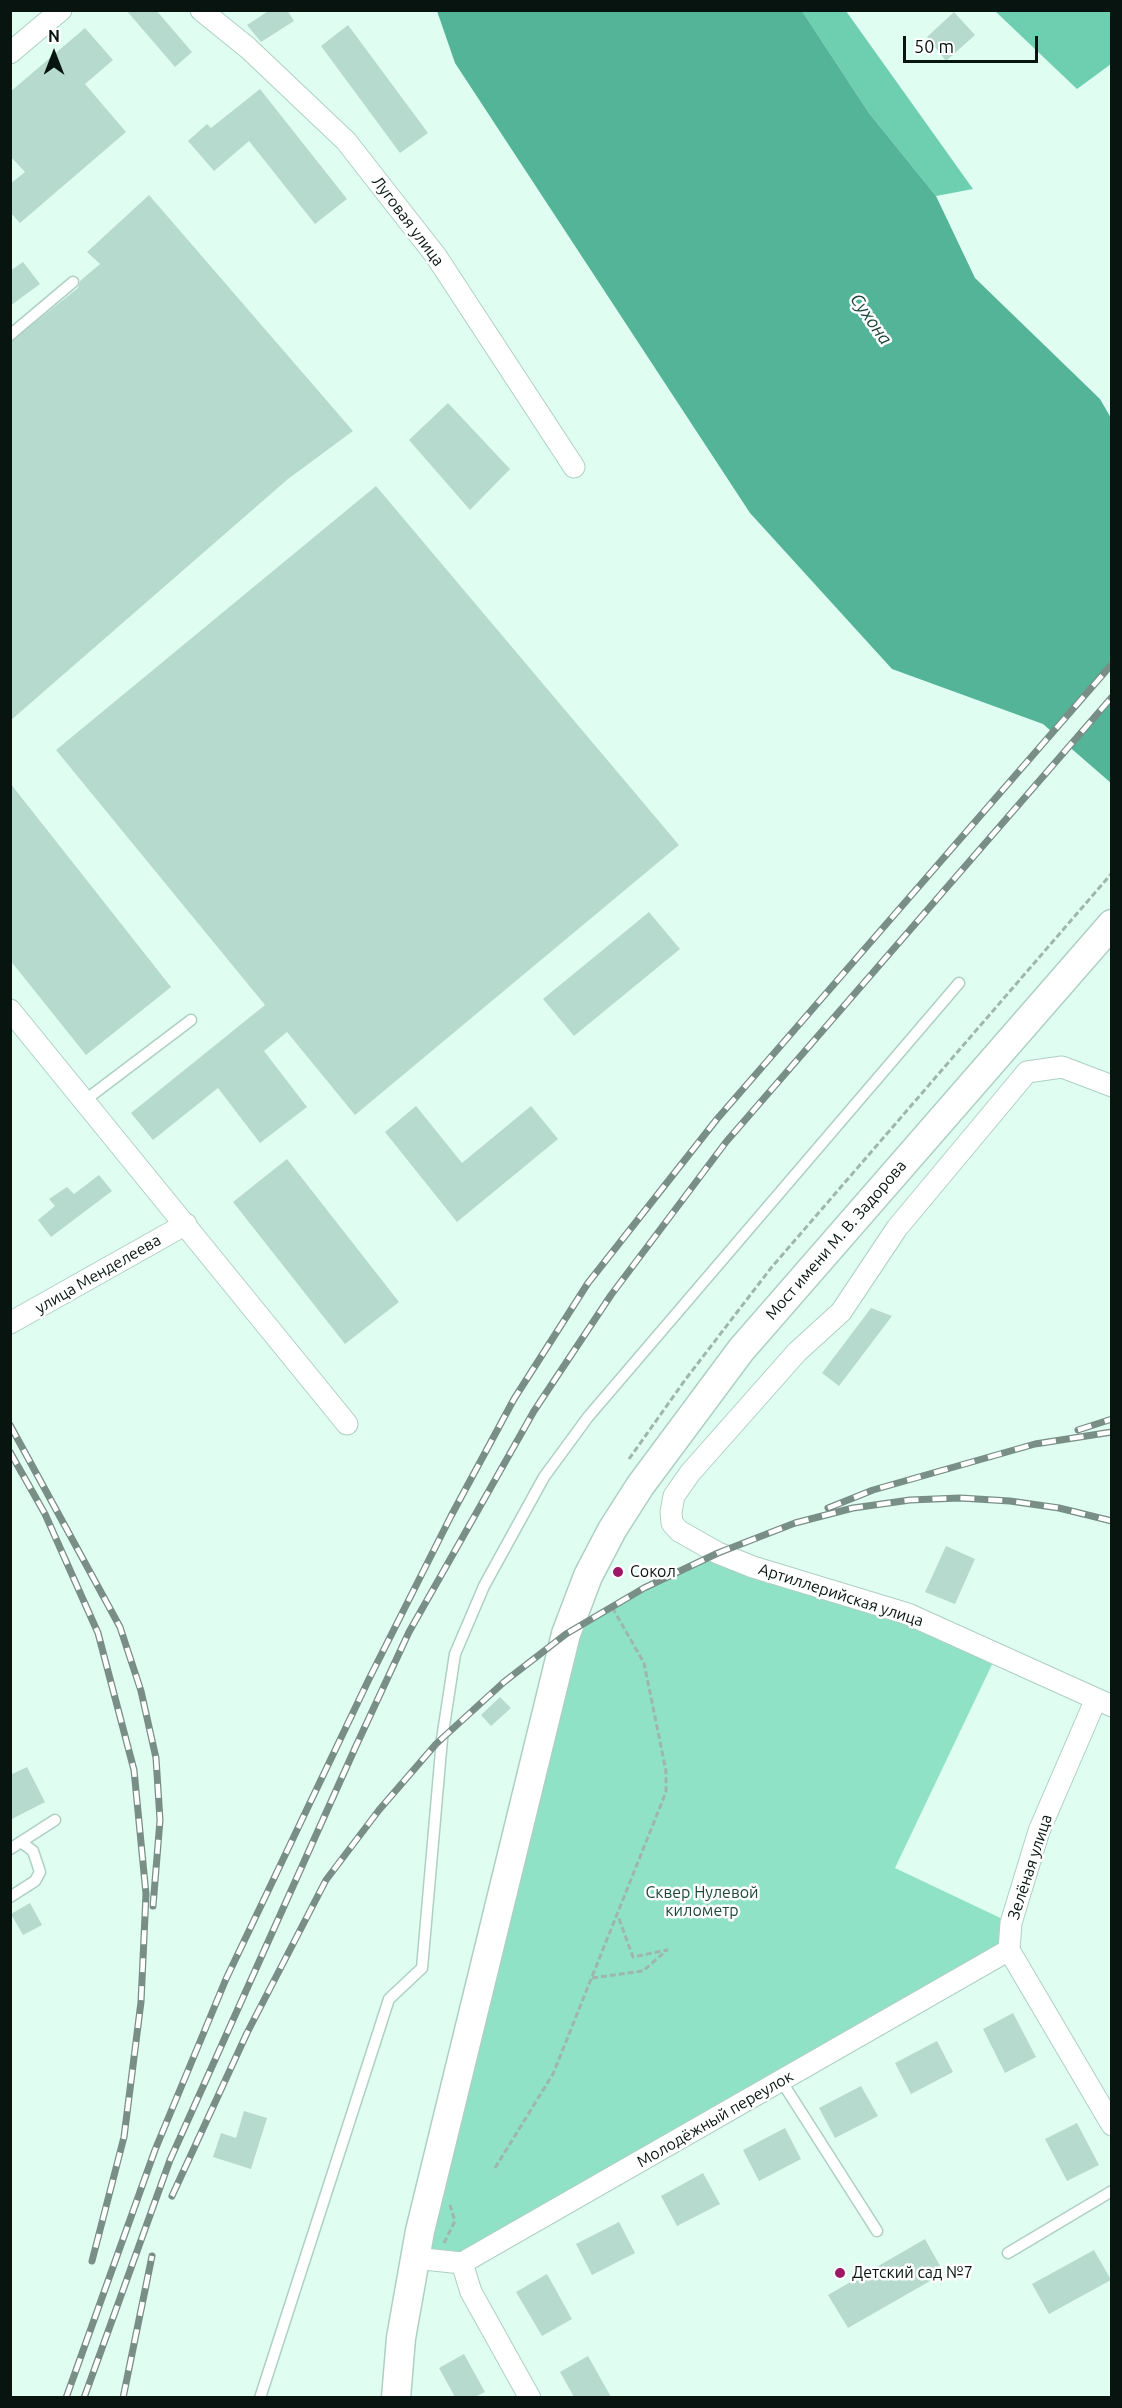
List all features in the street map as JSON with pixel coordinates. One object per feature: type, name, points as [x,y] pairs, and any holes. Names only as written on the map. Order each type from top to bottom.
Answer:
[{"type":"main road","name":"Мост имени М. В. Задорова","points":[[396,2397],[401,2338],[414,2258],[567,1634],[588,1576],[612,1530],[640,1485],[741,1350],[1112,924]]},
{"type":"street","points":[[10,54],[61,10]]},
{"type":"street","name":"Луговая улица","points":[[201,10],[249,48],[346,141],[436,255],[509,372],[574,467]]},
{"type":"street","points":[[10,1010],[186,1224],[346,1424]]},
{"type":"street","name":"Артиллерийская улица","points":[[1104,1702],[909,1614],[753,1567],[718,1553],[679,1532],[672,1523],[674,1496],[681,1484],[789,1360],[841,1312],[897,1228],[1027,1072],[1062,1067],[1112,1086]]},
{"type":"street","name":"улица Менделеева","points":[[10,1323],[186,1224]]},
{"type":"street","name":"Зелёная улица","points":[[1009,1950],[1011,1923],[1039,1831],[1104,1702]]},
{"type":"street","points":[[1009,1950],[1112,2125]]},
{"type":"street","name":"Молодёжный переулок","points":[[462,2263],[782,2082],[1009,1950]]},
{"type":"street","points":[[414,2258],[462,2263],[471,2292],[530,2397]]},
{"type":"lane","points":[[10,334],[73,282]]},
{"type":"lane","points":[[260,2397],[389,1999],[422,1968],[442,1739],[455,1654],[484,1586],[544,1477],[588,1417],[959,983]]},
{"type":"lane","points":[[84,1101],[191,1020]]},
{"type":"lane","points":[[10,1849],[54,1820]]},
{"type":"lane","points":[[10,1897],[35,1881],[40,1872],[33,1851],[21,1842]]},
{"type":"lane","points":[[782,2082],[877,2231]]},
{"type":"lane","points":[[1008,2253],[1112,2190]]},
{"type":"path","points":[[623,1469],[685,1380],[771,1268],[1112,873]]},
{"type":"path","points":[[495,2168],[553,2074],[666,1792],[666,1771],[644,1663],[612,1607]]},
{"type":"path","points":[[591,1978],[643,1971],[667,1950],[633,1957],[617,1914]]},
{"type":"green space","name":"Сквер Нулевой километр","points":[[718,1553],[997,1654],[895,1868],[1011,1923],[1009,1950],[462,2263],[414,2258],[566,1634],[644,1588]]},
{"type":"shaded area","points":[[802,11],[846,11],[973,189],[936,196],[869,113]]},
{"type":"shaded area","points":[[995,11],[1111,11],[1111,64],[1077,89]]},
{"type":"water","name":"Сухона","points":[[437,11],[802,11],[869,113],[936,196],[975,278],[1100,399],[1111,418],[1111,783],[1043,724],[892,669],[750,513],[455,63]]},
{"type":"pier","points":[[1111,664],[1111,697],[1067,749],[1051,735]]},
{"type":"building","points":[[126,10],[156,10],[192,52],[175,67]]},
{"type":"building","points":[[270,10],[287,10],[294,21],[261,42],[247,25]]},
{"type":"building","points":[[954,12],[975,35],[946,61],[927,37]]},
{"type":"building","points":[[348,25],[428,133],[400,153],[321,46]]},
{"type":"building","points":[[85,28],[113,60],[85,84],[126,132],[20,223],[10,212],[10,184],[25,172],[10,156],[10,92]]},
{"type":"building","points":[[260,89],[347,199],[315,224],[249,141],[214,171],[188,141],[207,124],[211,128]]},
{"type":"building","points":[[149,195],[353,431],[288,479],[10,721],[10,342],[78,288],[80,281],[100,264],[87,252]]},
{"type":"building","points":[[23,262],[40,284],[10,306],[10,271]]},
{"type":"building","points":[[448,403],[510,469],[470,510],[409,440]]},
{"type":"building","points":[[376,486],[679,845],[355,1115],[287,1032],[264,1051],[307,1107],[260,1143],[218,1088],[153,1140],[131,1113],[265,1005],[56,750]]},
{"type":"building","points":[[10,783],[171,987],[86,1055],[10,960]]},
{"type":"building","points":[[649,912],[680,949],[574,1036],[543,999]]},
{"type":"building","points":[[416,1106],[462,1163],[531,1106],[558,1139],[457,1222],[385,1132]]},
{"type":"building","points":[[287,1159],[399,1302],[345,1344],[233,1202]]},
{"type":"building","points":[[99,1175],[112,1191],[51,1237],[38,1220],[55,1206],[49,1199],[67,1187],[74,1194]]},
{"type":"building","points":[[871,1308],[892,1316],[839,1386],[822,1373]]},
{"type":"building","points":[[946,1546],[975,1559],[955,1604],[925,1592]]},
{"type":"building","points":[[500,1697],[511,1708],[491,1726],[481,1715]]},
{"type":"building","points":[[27,1767],[45,1802],[10,1820],[10,1775]]},
{"type":"building","points":[[30,1903],[42,1925],[23,1935],[11,1914]]},
{"type":"building","points":[[1013,2013],[1036,2057],[1005,2073],[983,2029]]},
{"type":"building","points":[[937,2041],[953,2072],[911,2094],[895,2063]]},
{"type":"building","points":[[861,2086],[878,2116],[835,2138],[819,2108]]},
{"type":"building","points":[[244,2111],[267,2118],[251,2169],[213,2157],[221,2133],[236,2138]]},
{"type":"building","points":[[1077,2123],[1099,2165],[1067,2181],[1045,2139]]},
{"type":"building","points":[[785,2128],[801,2159],[759,2181],[743,2150]]},
{"type":"building","points":[[703,2173],[720,2204],[677,2226],[661,2196]]},
{"type":"building","points":[[619,2222],[635,2253],[592,2275],[576,2244]]},
{"type":"building","points":[[925,2239],[944,2273],[848,2328],[828,2295]]},
{"type":"building","points":[[1094,2250],[1111,2280],[1049,2314],[1032,2284]]},
{"type":"building","points":[[547,2274],[572,2319],[542,2336],[516,2292]]},
{"type":"building","points":[[464,2354],[485,2392],[475,2397],[455,2397],[439,2368]]},
{"type":"building","points":[[588,2356],[611,2397],[574,2397],[560,2372]]},
{"type":"railway","points":[[66,2398],[155,2150],[226,1979],[369,1679],[451,1516],[514,1399],[588,1283],[717,1119],[1112,664]]},
{"type":"railway","points":[[84,2398],[170,2160],[356,1746],[409,1632],[534,1411],[611,1295],[726,1142],[1112,697]]},
{"type":"railway","points":[[1078,1430],[1112,1419]]},
{"type":"railway","points":[[10,1425],[120,1627],[141,1691],[156,1758],[160,1820],[153,1906]]},
{"type":"railway","points":[[828,1508],[873,1490],[1035,1444],[1112,1432]]},
{"type":"railway","points":[[10,1452],[45,1514],[98,1633],[134,1770],[146,1894],[141,2002],[124,2137],[92,2261]]},
{"type":"railway","points":[[172,2196],[247,2033],[326,1880],[379,1810],[436,1744],[504,1682],[566,1634],[644,1588],[718,1553],[795,1523],[853,1508],[910,1500],[960,1498],[1010,1501],[1059,1508],[1112,1521]]},
{"type":"railway","points":[[123,2398],[152,2256]]},
{"type":"place","name":"Сокол","points":[[618,1572]]},
{"type":"place","name":"Детский сад №7","points":[[840,2273]]}]
